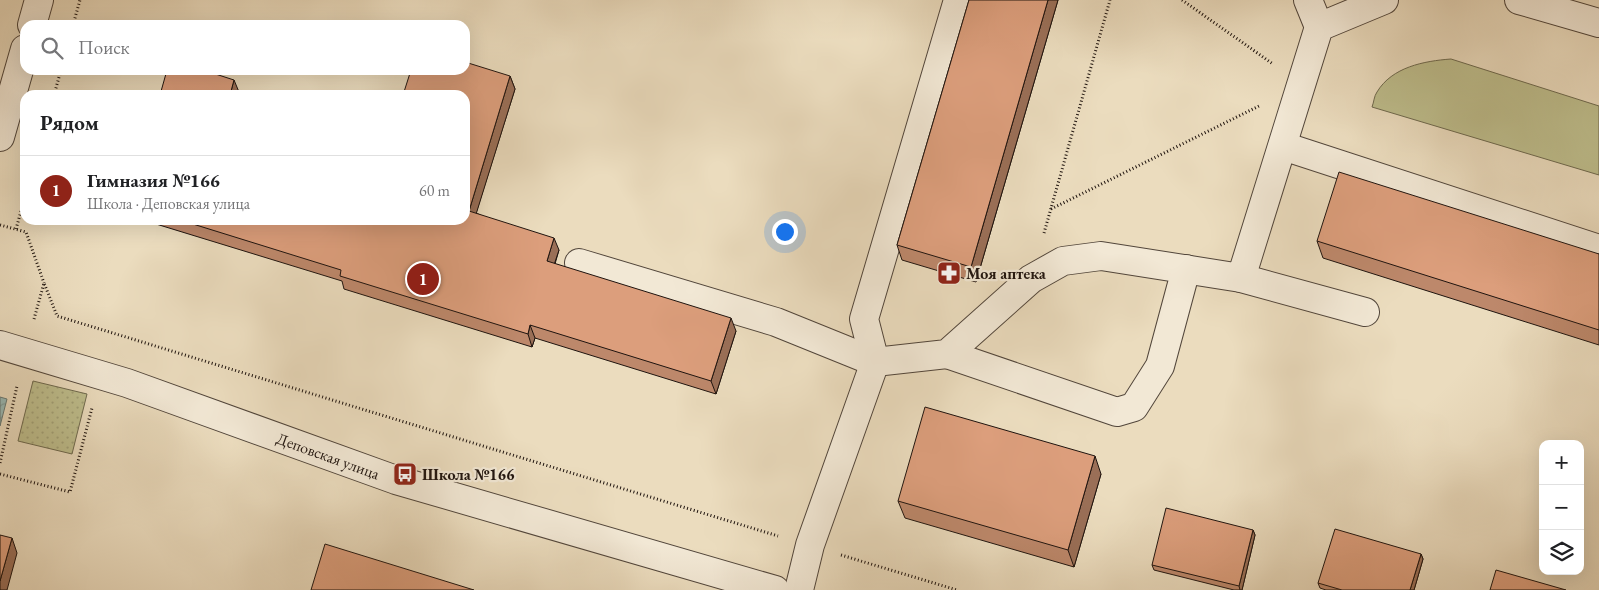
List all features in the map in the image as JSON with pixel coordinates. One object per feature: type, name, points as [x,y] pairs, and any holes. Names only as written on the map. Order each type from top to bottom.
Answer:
[{"type":"street","points":[[33,20],[39,0]]},
{"type":"street","points":[[799,590],[810,545],[875,362],[864,319],[958,0]]},
{"type":"street","points":[[1241,278],[1319,27],[1308,0]]},
{"type":"street","points":[[1319,27],[1384,0]]},
{"type":"street","points":[[1519,0],[1599,23]]},
{"type":"street","points":[[0,137],[20,67]]},
{"type":"street","points":[[1283,146],[1599,249]]},
{"type":"street","points":[[946,354],[1031,279],[1063,261],[1101,256],[1241,278],[1365,312]]},
{"type":"street","points":[[579,263],[776,322],[875,362],[946,354],[1117,412],[1134,406],[1160,366],[1186,269]]},
{"type":"street","name":"Деповская улица","points":[[0,345],[127,384],[396,480],[775,590]]},
{"type":"path","points":[[75,20],[80,0]]},
{"type":"path","points":[[1031,279],[1110,0]]},
{"type":"path","points":[[1051,209],[1302,84],[1182,0]]},
{"type":"path","points":[[55,90],[60,75]]},
{"type":"path","points":[[16,229],[20,215]]},
{"type":"path","points":[[0,225],[26,232],[57,316],[957,590]]},
{"type":"path","points":[[0,463],[44,283]]},
{"type":"path","points":[[0,474],[70,492],[93,406]]},
{"type":"green space","points":[[1451,59],[1599,106],[1599,175],[1372,107],[1376,94],[1383,83],[1400,71],[1430,61]]},
{"type":"green space","points":[[33,381],[87,394],[72,454],[18,441]]},
{"type":"water","points":[[0,397],[7,399],[0,426]]},
{"type":"building","points":[[969,0],[1048,0],[971,267],[897,245]]},
{"type":"building","points":[[470,64],[510,76],[470,208],[470,90],[405,90],[409,75],[470,75]]},
{"type":"building","points":[[166,75],[218,75],[234,80],[231,90],[161,90]]},
{"type":"building","points":[[1339,172],[1599,254],[1599,330],[1317,241]]},
{"type":"building","points":[[470,211],[554,238],[547,261],[731,318],[711,381],[530,325],[528,334],[340,276],[341,270],[196,225],[470,225]]},
{"type":"building","points":[[925,407],[1095,456],[1068,550],[898,501]]},
{"type":"building","points":[[1166,508],[1253,530],[1239,586],[1152,565]]},
{"type":"building","points":[[1335,529],[1421,554],[1410,590],[1342,590],[1318,583]]},
{"type":"building","points":[[0,535],[12,538],[0,581]]},
{"type":"building","points":[[325,544],[474,590],[311,590]]},
{"type":"building","points":[[1496,570],[1566,590],[1490,590]]},
{"type":"place","name":"Моя аптека","points":[[949,273]]},
{"type":"place","name":"Гимназия №166","points":[[423,279]]},
{"type":"place","name":"Школа №166","points":[[405,474]]}]
